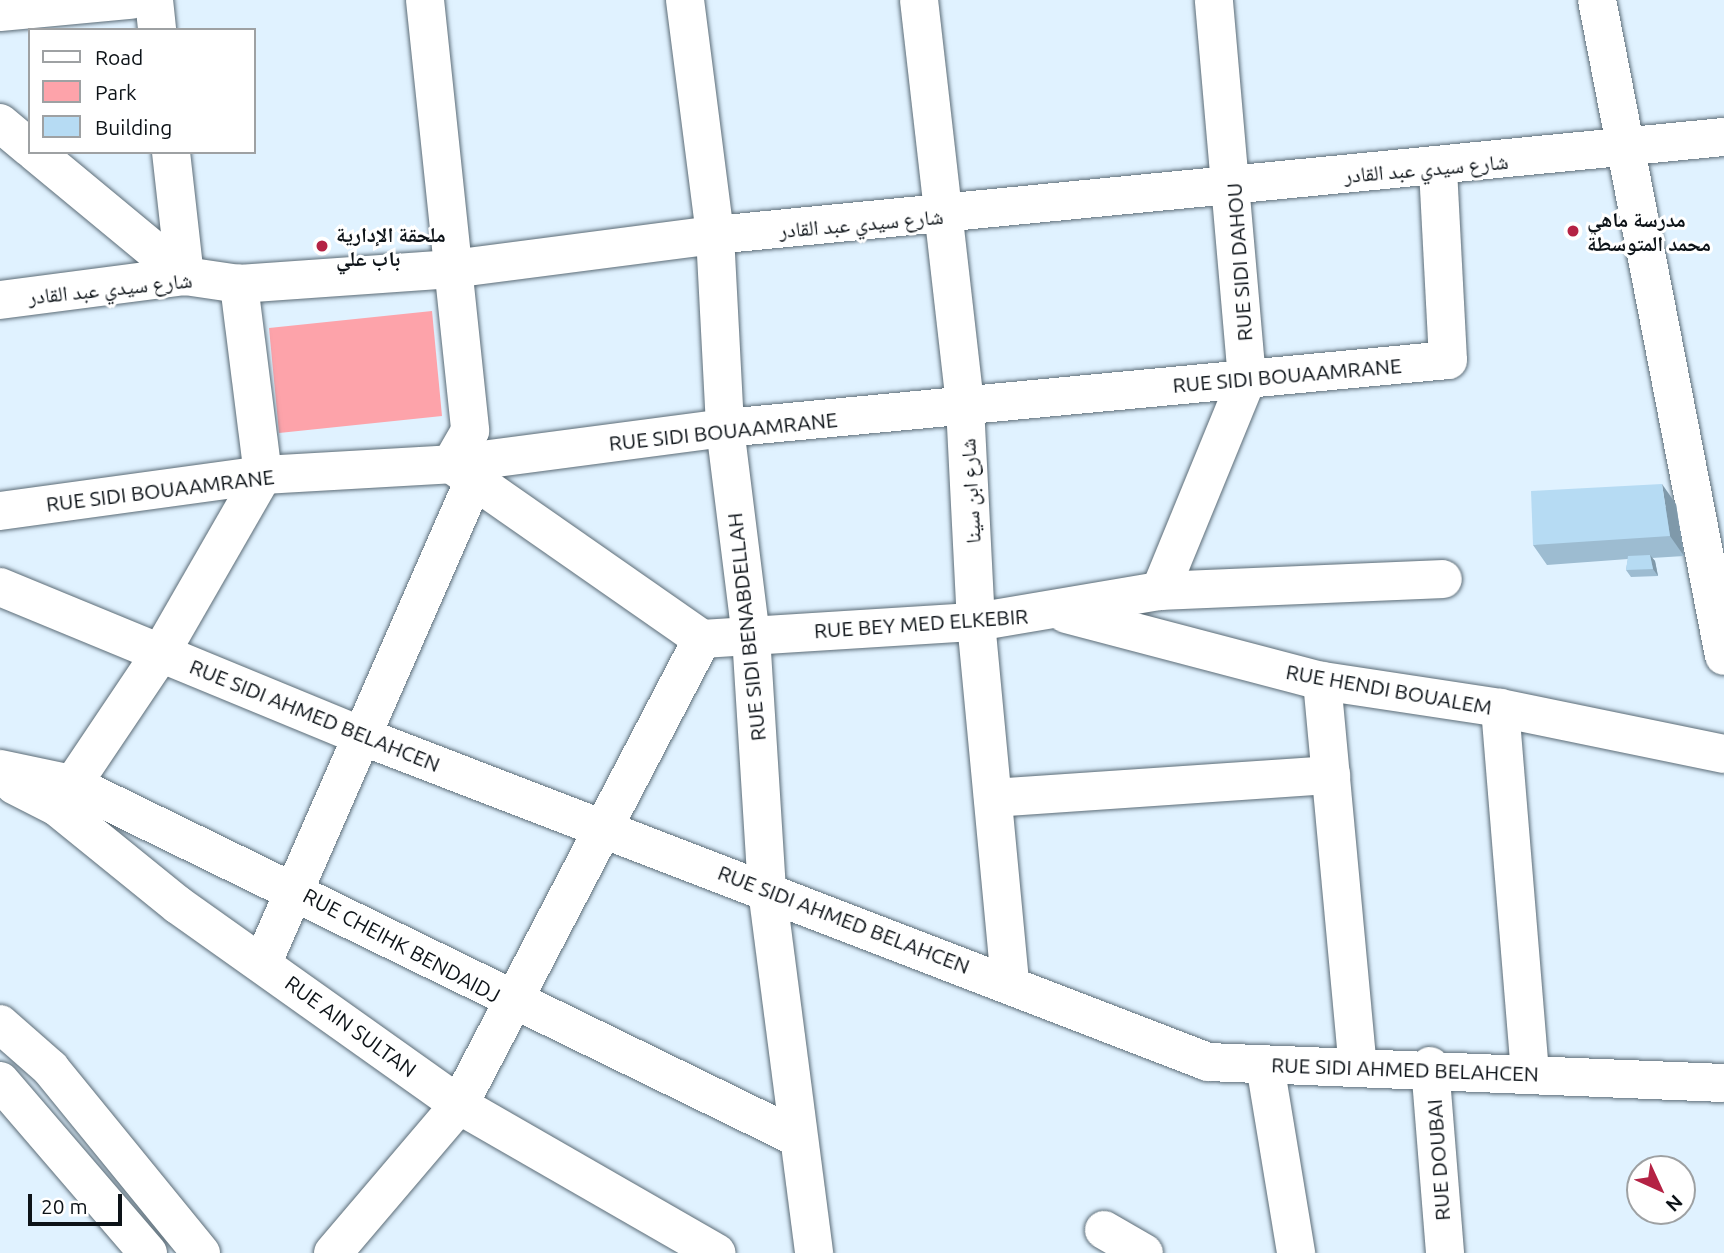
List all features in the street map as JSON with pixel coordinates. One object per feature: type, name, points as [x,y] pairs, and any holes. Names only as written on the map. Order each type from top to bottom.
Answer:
[{"type":"street","points":[[0,12],[130,0]]},
{"type":"street","points":[[154,0],[158,28]]},
{"type":"street","points":[[263,962],[298,890],[364,737],[468,459],[453,269],[425,0]]},
{"type":"street","name":"RUE SIDI BENABDELLAH","points":[[685,0],[715,235],[724,428],[751,636],[767,890],[814,1253]]},
{"type":"street","name":"شارع ابن سينا","points":[[919,0],[941,217],[965,406],[976,622],[1010,982]]},
{"type":"street","name":"RUE SIDI DAHOU","points":[[1160,591],[1247,379],[1234,184],[1214,0]]},
{"type":"street","points":[[1597,0],[1622,149],[1724,656]]},
{"type":"street","points":[[0,123],[28,146]]},
{"type":"street","name":"شارع سيدي عبد القادر","points":[[0,300],[185,276],[239,284],[453,269],[715,235],[941,217],[1234,184],[1438,169],[1724,137]]},
{"type":"street","points":[[37,154],[185,276]]},
{"type":"street","points":[[171,154],[185,276]]},
{"type":"street","name":"RUE SIDI BOUAAMRANE","points":[[0,511],[263,475],[468,459],[724,428],[1448,360],[1438,169]]},
{"type":"street","points":[[65,796],[160,654],[263,475],[239,284]]},
{"type":"street","points":[[332,1253],[459,1105],[513,1004],[602,825],[702,639],[468,459]]},
{"type":"street","name":"RUE BEY MED ELKEBIR","points":[[702,639],[976,622],[1057,612],[1160,591],[1443,579]]},
{"type":"street","name":"RUE SIDI AHMED BELAHCEN","points":[[0,587],[364,737],[602,825],[1010,982],[1209,1062],[1430,1066],[1724,1083]]},
{"type":"street","name":"RUE HENDI BOUALEM","points":[[1057,612],[1322,681],[1500,708],[1724,754]]},
{"type":"street","points":[[1322,681],[1358,1066]]},
{"type":"street","points":[[1500,708],[1530,1072]]},
{"type":"street","name":"RUE CHEIHK BENDAIDJ","points":[[0,769],[298,890],[513,1004],[798,1138]]},
{"type":"street","points":[[993,798],[1331,775]]},
{"type":"street","name":"RUE AIN SULTAN","points":[[0,777],[65,796],[178,905],[263,962],[459,1105],[716,1253]]},
{"type":"street","points":[[0,1024],[50,1069],[201,1253]]},
{"type":"street","points":[[1265,1065],[1296,1253]]},
{"type":"street","name":"RUE DOUBAI","points":[[1430,1066],[1445,1253]]},
{"type":"street","points":[[0,1081],[148,1253]]},
{"type":"street","points":[[1104,1230],[1144,1253]]},
{"type":"green space","points":[[432,311],[442,416],[279,433],[269,328]]},
{"type":"building","points":[[1662,484],[1670,536],[1533,545],[1531,491]]},
{"type":"building","points":[[1650,555],[1653,569],[1626,570],[1628,556]]},
{"type":"place","name":"مدرسة ماهي محمد المتوسطة","points":[[1573,231]]},
{"type":"place","name":"ملحقة الإدارية باب علي","points":[[322,246]]}]
